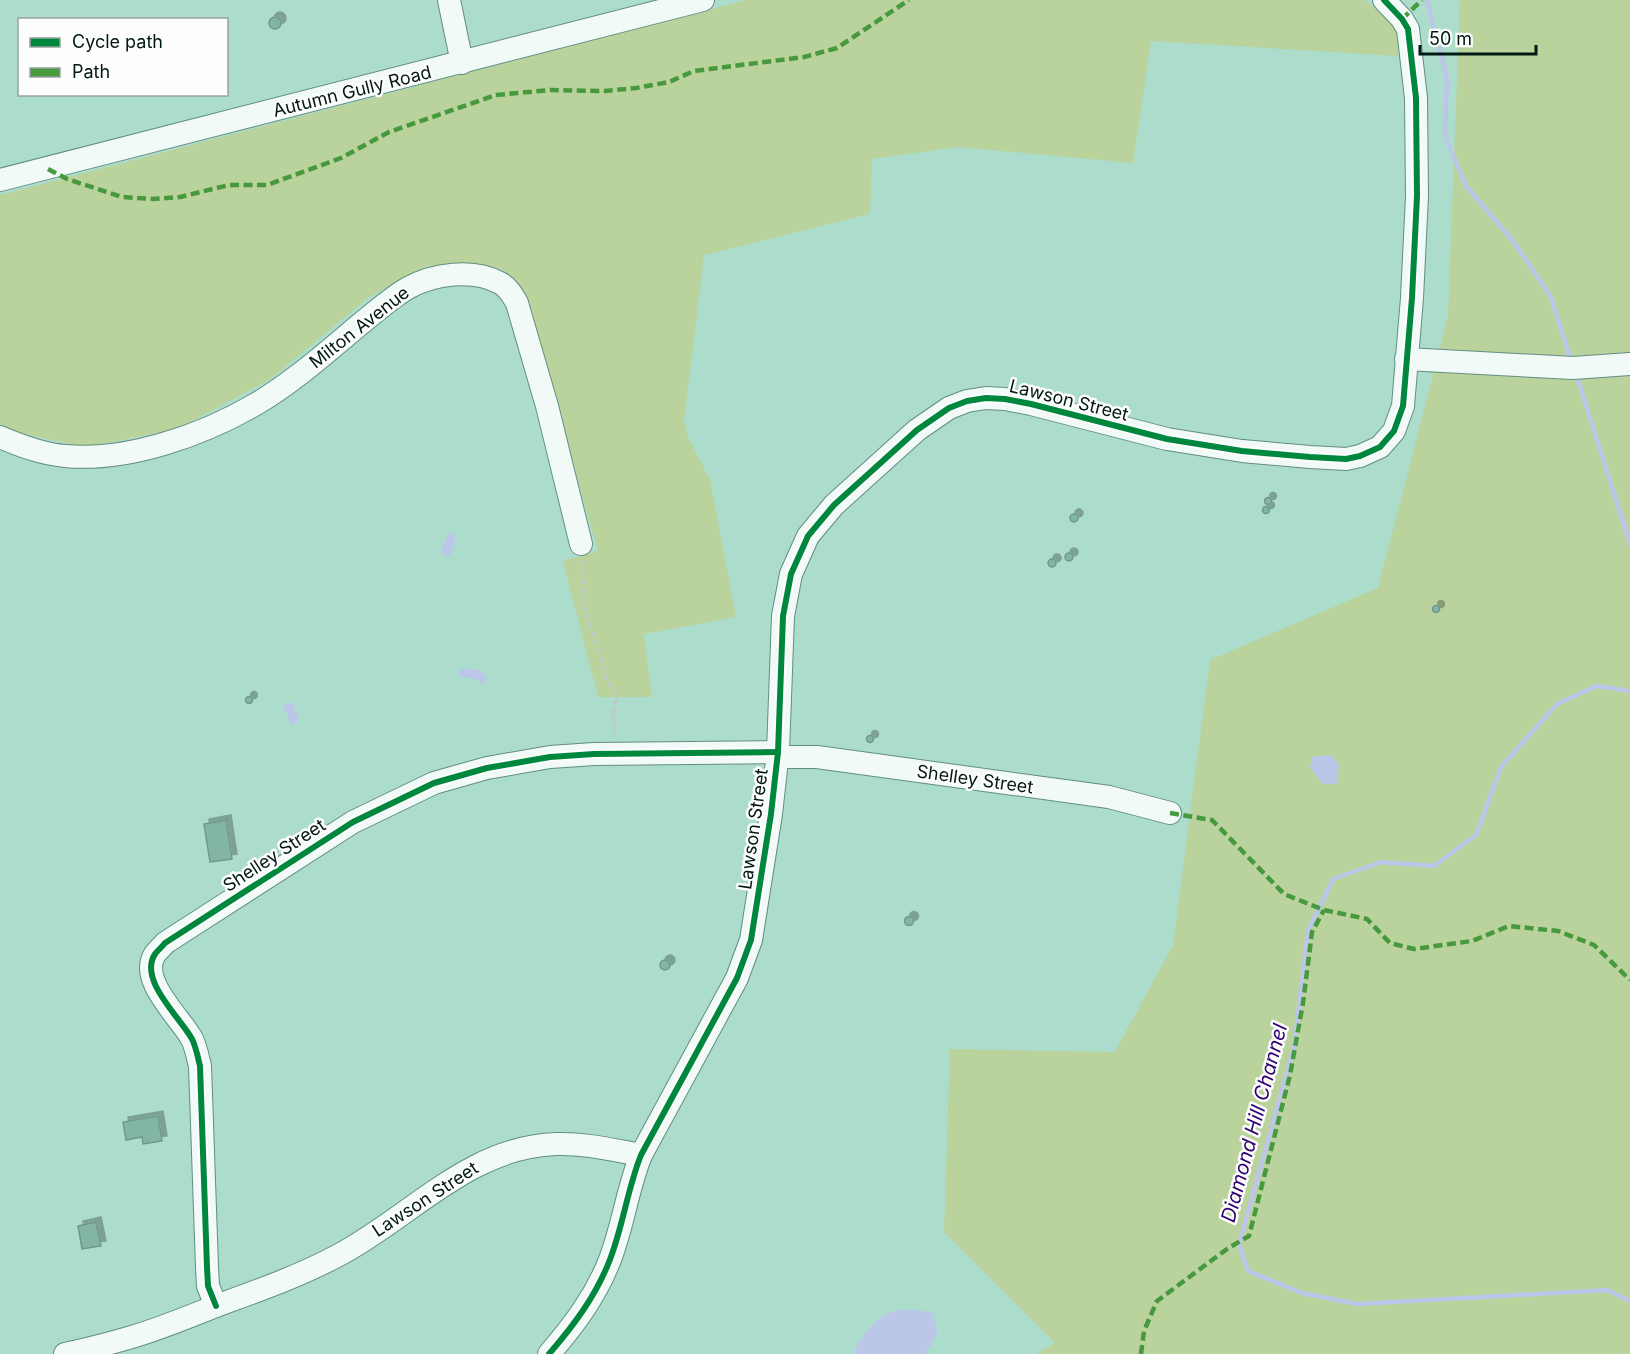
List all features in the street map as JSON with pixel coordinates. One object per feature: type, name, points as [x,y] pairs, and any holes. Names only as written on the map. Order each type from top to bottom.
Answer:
[{"type":"street","points":[[450,0],[462,63]]},
{"type":"street","name":"Autumn Gully Road","points":[[0,180],[703,0]]},
{"type":"street","name":"Lawson Street","points":[[65,1354],[136,1336],[287,1280],[340,1255],[460,1174],[483,1161],[507,1152],[531,1146],[581,1144],[641,1155],[747,955],[760,890],[778,754],[783,616],[788,584],[799,555],[808,536],[834,505],[917,430],[949,408],[967,401],[986,398],[1005,399],[1183,442],[1242,451],[1346,459],[1360,456],[1380,447],[1394,431],[1403,406],[1412,298],[1417,195],[1416,98],[1408,29],[1384,0]]},
{"type":"street","name":"Milton Avenue","points":[[0,437],[43,453],[85,458],[126,453],[185,437],[232,417],[273,393],[408,288],[435,278],[470,275],[500,283],[511,293],[517,303],[547,406],[581,544]]},
{"type":"street","points":[[1406,359],[1573,368],[1630,364]]},
{"type":"street","name":"Shelley Street","points":[[216,1306],[208,1286],[200,1066],[193,1041],[156,987],[151,965],[155,954],[165,944],[353,822],[434,783],[487,768],[526,760],[573,755],[617,754],[778,754],[817,757],[1109,797],[1170,813]]},
{"type":"street","points":[[549,1354],[578,1320],[602,1278],[615,1243],[632,1179],[641,1155]]},
{"type":"path","points":[[581,544],[585,608],[608,681],[615,693],[617,754]]},
{"type":"green space","points":[[746,0],[1365,0],[1397,27],[1398,56],[1151,41],[1133,163],[957,147],[872,159],[870,214],[704,255],[684,421],[689,439],[710,480],[736,617],[644,634],[652,697],[598,697],[563,561],[598,551],[524,292],[502,269],[471,264],[427,266],[368,298],[269,380],[177,429],[86,447],[0,429],[0,195]]},
{"type":"green space","points":[[1460,0],[1630,0],[1630,1354],[1036,1354],[1055,1343],[944,1232],[950,1049],[1115,1052],[1173,945],[1210,660],[1378,588],[1448,317]]},
{"type":"water","points":[[451,533],[456,542],[449,556],[445,556],[440,552]]},
{"type":"water","points":[[465,668],[480,670],[487,677],[483,684],[471,677],[460,678],[460,671]]},
{"type":"water","points":[[292,702],[299,721],[291,725],[283,705]]},
{"type":"water","points":[[1331,755],[1339,765],[1337,784],[1323,784],[1310,767],[1312,757]]},
{"type":"water","points":[[897,1310],[931,1312],[936,1325],[935,1338],[924,1354],[853,1354],[875,1322]]},
{"type":"building","points":[[275,17],[281,23],[275,29],[269,23]]},
{"type":"building","points":[[1268,498],[1271,501],[1268,504],[1265,501]]},
{"type":"building","points":[[1266,507],[1269,510],[1266,513],[1263,510]]},
{"type":"building","points":[[1074,514],[1078,518],[1074,522],[1070,518]]},
{"type":"building","points":[[1069,553],[1073,557],[1069,561],[1065,557]]},
{"type":"building","points":[[1052,559],[1056,563],[1052,567],[1048,563]]},
{"type":"building","points":[[1436,606],[1439,609],[1436,612],[1433,609]]},
{"type":"building","points":[[249,696],[253,700],[249,704],[245,700]]},
{"type":"building","points":[[870,736],[873,739],[870,742],[867,739]]},
{"type":"building","points":[[226,820],[232,859],[210,862],[204,824]]},
{"type":"building","points":[[909,917],[913,921],[909,925],[905,921]]},
{"type":"building","points":[[665,960],[670,965],[665,970],[660,965]]},
{"type":"building","points":[[158,1116],[162,1141],[143,1144],[142,1137],[126,1140],[123,1122]]},
{"type":"building","points":[[96,1222],[101,1246],[82,1249],[78,1226]]},
{"type":"waterway","points":[[1427,0],[1447,78],[1445,136],[1466,186],[1513,241],[1551,297],[1571,361]]},
{"type":"waterway","points":[[1576,374],[1630,544]]},
{"type":"waterway","name":"Diamond Hill Channel","points":[[1630,691],[1596,686],[1557,704],[1501,767],[1476,835],[1434,866],[1381,862],[1333,879],[1308,931],[1294,1048],[1239,1244],[1248,1271],[1302,1293],[1357,1304],[1607,1290],[1630,1301]]},
{"type":"marked path","points":[[48,169],[67,179],[122,197],[153,199],[180,197],[229,185],[267,185],[341,158],[389,132],[496,95],[551,90],[605,91],[636,88],[669,82],[694,71],[804,57],[837,48],[909,0]]},
{"type":"marked path","points":[[1402,19],[1422,0]]},
{"type":"marked path","points":[[1170,813],[1212,820],[1284,894],[1324,910],[1367,919],[1390,943],[1414,949],[1472,941],[1509,926],[1558,931],[1594,945],[1630,980]]},
{"type":"marked path","points":[[1141,1354],[1144,1331],[1157,1301],[1227,1249],[1249,1236],[1290,1075],[1303,1003],[1312,932],[1324,910]]},
{"type":"cycle path","points":[[549,1354],[583,1310],[603,1275],[614,1249],[641,1155],[737,978],[751,940],[771,814],[778,752],[783,616],[791,574],[808,536],[834,505],[917,430],[949,408],[967,401],[986,398],[1031,404],[1167,439],[1242,451],[1310,457],[1346,459],[1360,456],[1380,447],[1394,431],[1403,406],[1412,298],[1417,196],[1416,98],[1408,29],[1384,0]]},
{"type":"cycle path","points":[[216,1306],[208,1286],[200,1066],[192,1039],[156,987],[152,975],[151,964],[155,954],[165,943],[353,822],[434,783],[487,768],[550,757],[594,754],[778,752]]}]
